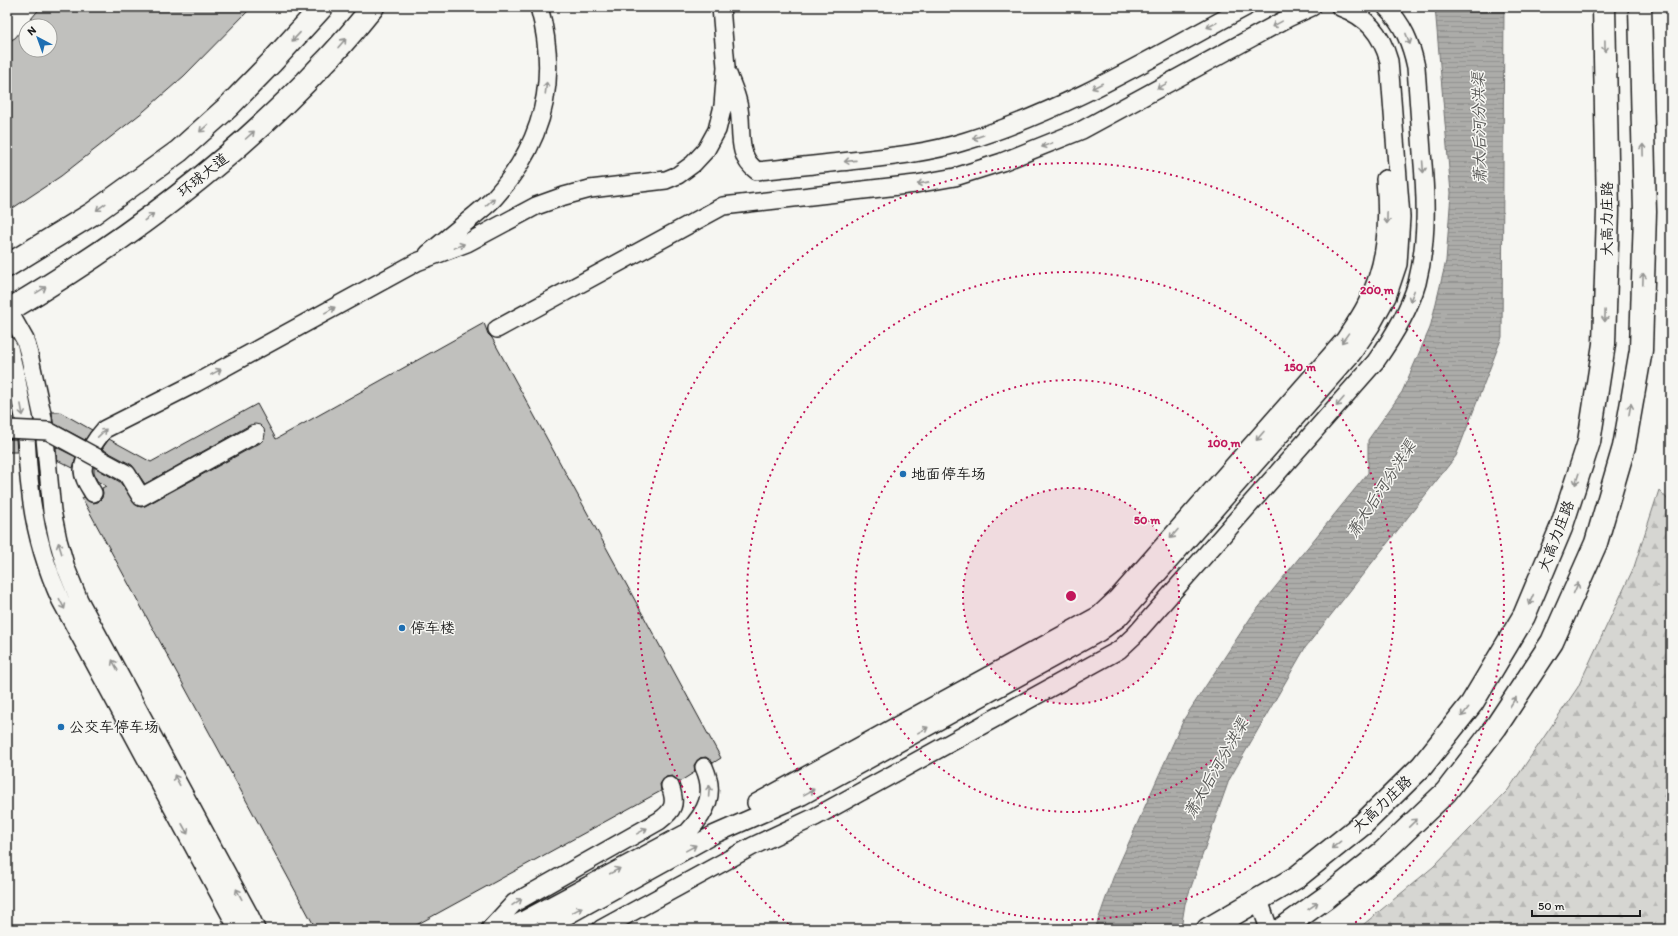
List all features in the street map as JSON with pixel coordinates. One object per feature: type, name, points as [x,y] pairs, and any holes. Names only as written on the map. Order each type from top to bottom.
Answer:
[{"type":"main road","points":[[7,266],[92,214],[179,151],[228,107],[266,69],[322,7]]},
{"type":"main road","name":"环球大道","points":[[7,310],[112,245],[205,174],[251,135],[294,94],[326,62],[373,7]]},
{"type":"main road","name":"大高力庄路","points":[[1209,928],[1297,877],[1363,824],[1422,766],[1472,702],[1524,616],[1561,528],[1589,442],[1604,344],[1608,211],[1604,7]]},
{"type":"main road","points":[[1282,929],[1328,896],[1383,852],[1446,792],[1496,727],[1552,642],[1596,543],[1624,447],[1641,350],[1645,212],[1640,7]]},
{"type":"street","points":[[417,262],[494,198],[516,172],[533,141],[543,110],[549,63],[545,30],[539,7]]},
{"type":"street","points":[[93,493],[83,470],[94,441],[105,429],[196,383],[417,262],[467,243],[536,206],[590,189],[666,180],[678,175],[693,164],[706,150],[716,130],[723,106],[726,67],[721,7]]},
{"type":"street","points":[[726,67],[738,103],[743,153],[748,165],[757,171],[875,158],[920,152],[965,142],[1054,108],[1246,7]]},
{"type":"street","points":[[497,329],[723,206],[916,184],[955,176],[1002,162],[1082,130],[1288,18],[1312,7]]},
{"type":"street","points":[[543,929],[714,835],[802,796],[1100,632],[1119,618],[1347,360],[1371,326],[1386,297],[1398,264],[1401,217],[1389,61],[1384,45],[1376,32],[1365,21],[1351,11],[1340,7]]},
{"type":"street","points":[[601,929],[753,846],[815,817],[1119,650],[1136,635],[1376,361],[1390,341],[1404,316],[1416,284],[1423,252],[1426,222],[1416,67],[1412,49],[1405,31],[1386,7]]},
{"type":"street","points":[[756,803],[1099,615],[1116,600],[1345,339],[1366,306],[1378,274],[1387,234],[1385,179]]},
{"type":"street","points":[[7,310],[25,340],[36,381],[43,418],[52,511],[66,568],[79,600],[256,929]]},
{"type":"street","points":[[7,345],[24,418],[30,488],[38,539],[48,573],[60,601],[238,929]]},
{"type":"street","points":[[7,429],[48,431],[127,474],[141,497],[255,434]]},
{"type":"street","points":[[507,929],[688,832],[700,819],[707,805],[710,792],[710,780],[704,767]]},
{"type":"street","points":[[490,929],[514,903],[659,822],[669,814],[674,804],[670,786]]},
{"type":"street","points":[[1259,900],[1269,929]]},
{"type":"green space","points":[[1659,490],[1671,503],[1671,929],[1358,929],[1433,867],[1508,790],[1578,687],[1634,567]]},
{"type":"water","name":"萧太后河分洪渠","points":[[1435,7],[1504,7],[1502,337],[1456,456],[1305,648],[1229,780],[1185,904],[1181,929],[1095,929],[1113,878],[1184,719],[1251,617],[1368,473],[1368,440],[1402,392],[1430,328],[1446,261],[1451,193]]},
{"type":"building","points":[[41,7],[252,7],[184,76],[144,111],[61,176],[7,212],[7,42],[15,38],[18,34],[18,58],[58,58],[58,18],[32,18]]},
{"type":"building","name":"停车楼","points":[[484,323],[488,334],[492,338],[721,758],[713,763],[706,757],[700,758],[694,765],[695,772],[679,782],[672,776],[666,777],[660,784],[661,791],[409,929],[316,929],[82,498],[84,497],[93,503],[98,502],[102,498],[102,488],[106,486],[97,481],[94,473],[94,467],[120,482],[136,505],[141,507],[145,506],[260,443],[264,439],[265,434],[264,429],[260,425],[250,425],[145,484],[132,465],[102,449],[109,439],[151,462],[257,404],[276,439]]},
{"type":"building","points":[[7,407],[12,408],[14,419],[7,419]]},
{"type":"building","points":[[52,412],[60,412],[92,430],[85,440],[53,423]]},
{"type":"building","points":[[7,439],[16,439],[17,452],[7,452]]},
{"type":"building","points":[[56,447],[76,457],[73,468],[57,460]]},
{"type":"place","name":"地面停车场","points":[[903,474]]},
{"type":"place","name":"停车楼","points":[[402,628]]},
{"type":"place","name":"公交车停车场","points":[[61,727]]}]
